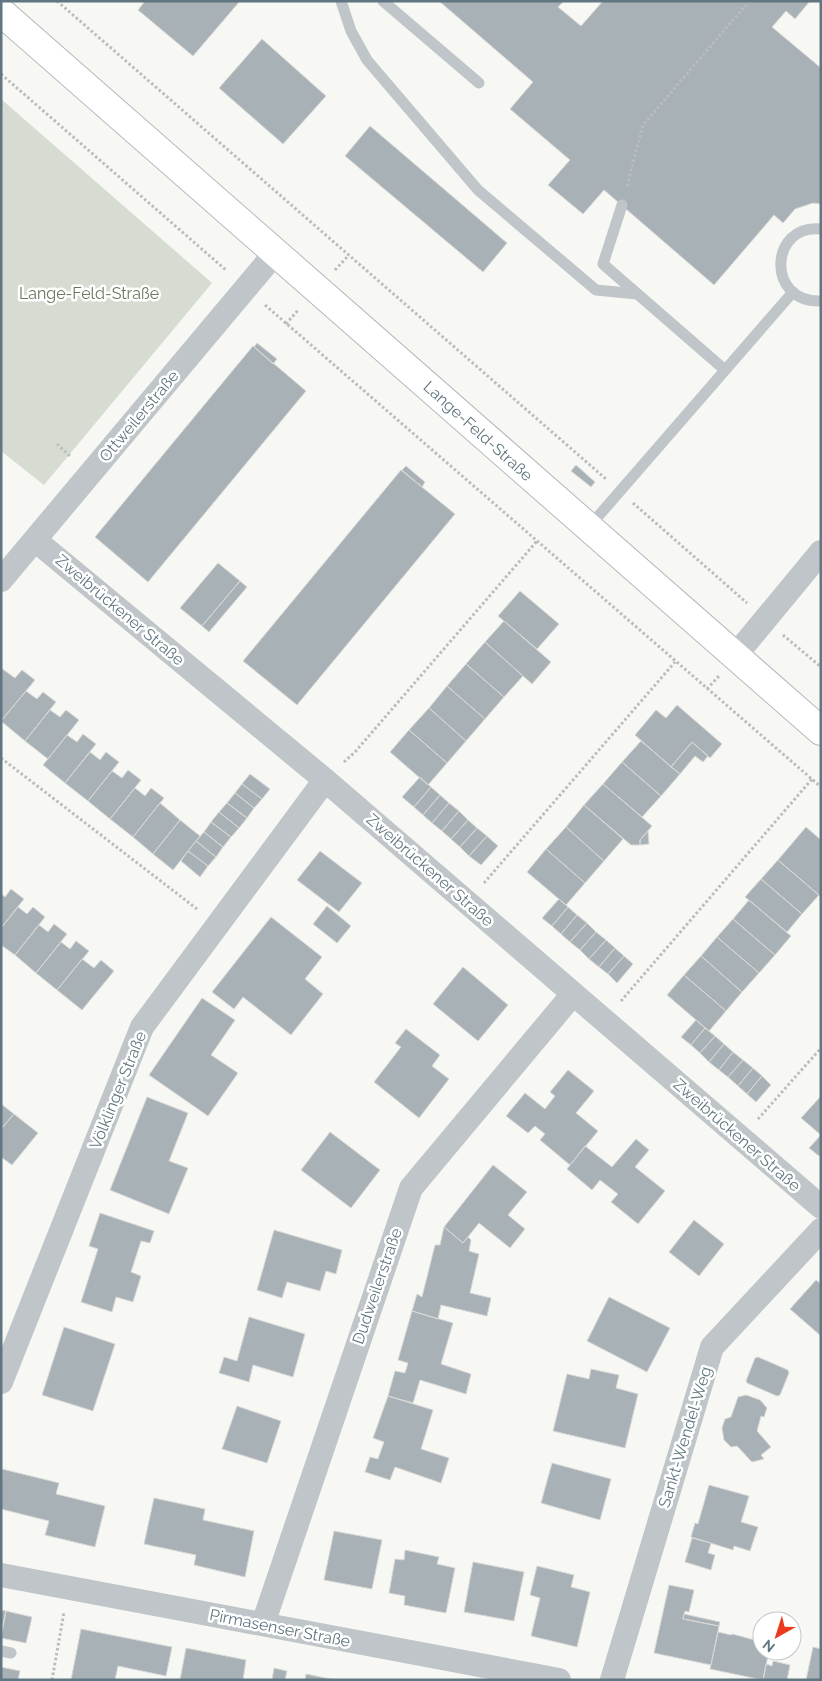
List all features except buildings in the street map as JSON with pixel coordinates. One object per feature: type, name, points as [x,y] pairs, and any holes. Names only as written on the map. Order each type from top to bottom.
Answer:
[{"type":"street","name":"Lange-Feld-Straße","points":[[1,12],[821,731]]},
{"type":"street","name":"Ottweilerstraße","points":[[1,580],[276,252]]},
{"type":"street","name":"Zweibrückener Straße","points":[[35,540],[325,780],[821,1206]]},
{"type":"street","points":[[735,656],[821,552]]},
{"type":"street","name":"Völklinger Straße","points":[[1,1382],[142,1027],[325,780]]},
{"type":"street","name":"Dudweilerstraße","points":[[263,1624],[411,1188],[573,994]]},
{"type":"street","name":"Sankt-Wendel-Weg","points":[[612,1680],[712,1347],[821,1230]]},
{"type":"street","name":"Pirmasenser Straße","points":[[1,1574],[559,1680]]},
{"type":"lane","points":[[341,1],[351,31],[367,60],[478,190],[596,290],[637,294]]},
{"type":"lane","points":[[390,3],[479,83]]},
{"type":"lane","points":[[622,205],[602,264],[725,370]]},
{"type":"lane","points":[[821,229],[814,228],[802,231],[792,238],[784,247],[780,259],[780,271],[785,283],[793,292],[802,298],[821,301]]},
{"type":"lane","points":[[588,528],[793,292]]},
{"type":"path","points":[[57,1],[821,667]]},
{"type":"path","points":[[622,205],[643,125],[746,5]]},
{"type":"path","points":[[1,74],[821,787]]},
{"type":"path","points":[[325,780],[355,752],[537,541]]},
{"type":"path","points":[[467,902],[675,662]]},
{"type":"path","points":[[1,758],[218,925]]},
{"type":"path","points":[[604,1020],[812,779]]},
{"type":"path","points":[[742,1138],[821,1048]]},
{"type":"path","points":[[52,1680],[69,1587]]},
{"type":"green space","name":"Lange-Feld-Straße","points":[[1,99],[212,283],[44,485],[1,451]]}]
